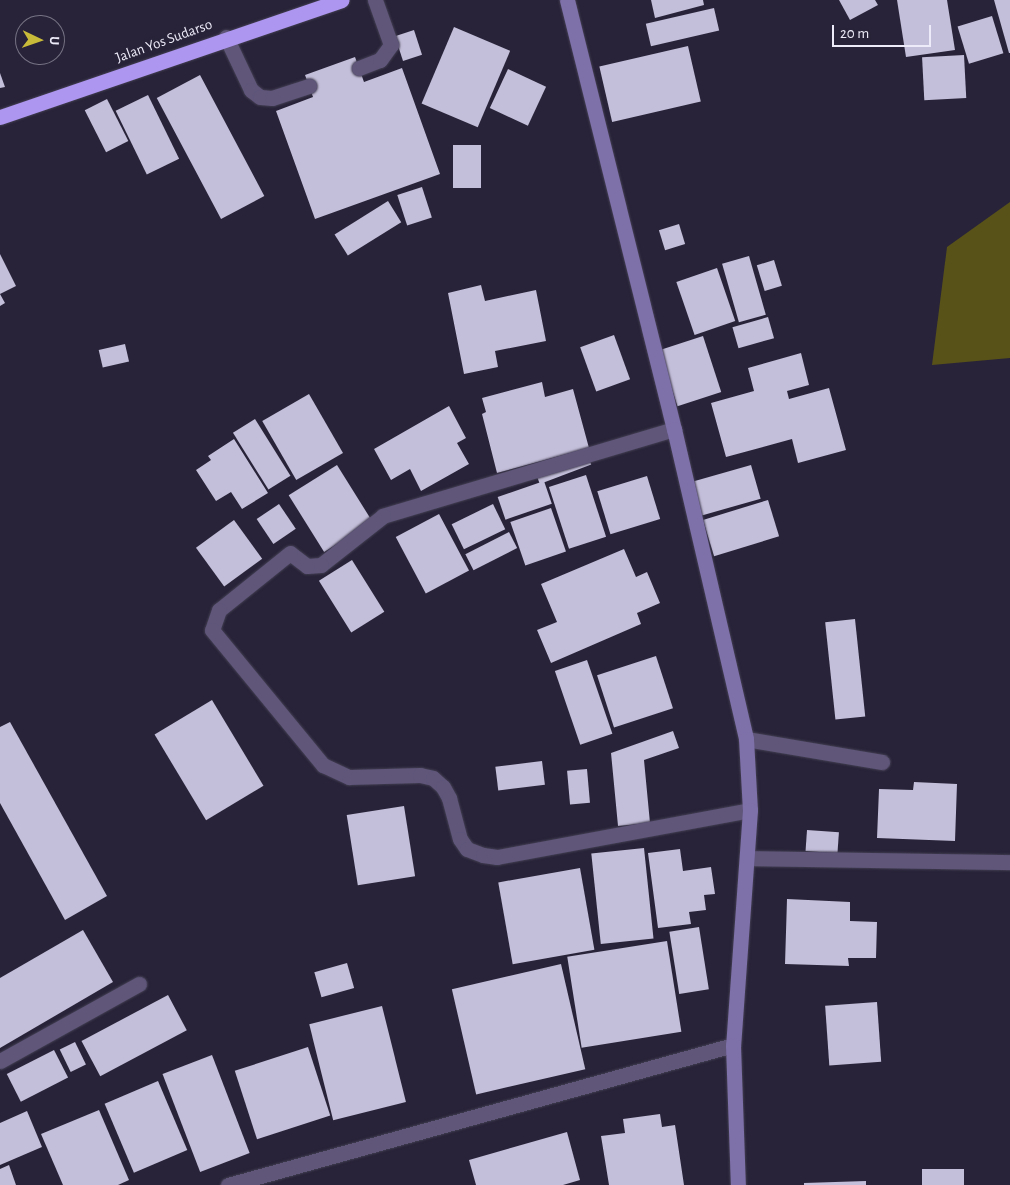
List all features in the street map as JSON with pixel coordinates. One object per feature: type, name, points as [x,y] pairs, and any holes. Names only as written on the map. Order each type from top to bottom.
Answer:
[{"type":"highway","name":"Jalan Yos Sudarso","points":[[0,117],[226,37],[341,0]]},
{"type":"street","points":[[359,68],[380,60],[391,45],[375,0]]},
{"type":"street","points":[[567,0],[674,429],[746,738],[750,810],[748,858],[733,1045],[738,1185]]},
{"type":"street","points":[[226,37],[251,90],[260,97],[272,98],[309,86]]},
{"type":"street","points":[[674,429],[383,516],[321,565],[307,566],[290,553],[219,610],[212,630],[323,765],[349,776],[420,775],[433,778],[443,787],[449,798],[460,840],[467,849],[483,855],[497,857],[750,810]]},
{"type":"street","points":[[746,738],[882,762]]},
{"type":"street","points":[[748,858],[1010,862]]},
{"type":"street","points":[[0,1062],[139,984]]},
{"type":"street","points":[[228,1185],[733,1045]]},
{"type":"shaded area","points":[[1010,202],[1010,358],[932,365],[947,247]]},
{"type":"building","points":[[651,0],[703,0],[704,5],[655,18]]},
{"type":"building","points":[[839,0],[875,0],[878,5],[850,20]]},
{"type":"building","points":[[897,0],[947,0],[955,50],[906,57]]},
{"type":"building","points":[[994,0],[1010,0],[1010,53],[1009,53]]},
{"type":"building","points":[[714,8],[719,30],[651,46],[646,24]]},
{"type":"building","points":[[992,16],[1003,53],[969,64],[958,27]]},
{"type":"building","points":[[454,27],[510,51],[478,127],[422,103]]},
{"type":"building","points":[[414,30],[422,55],[403,61],[395,36]]},
{"type":"building","points":[[688,46],[701,102],[612,122],[599,66]]},
{"type":"building","points":[[964,55],[966,98],[924,100],[922,57]]},
{"type":"building","points":[[355,57],[364,82],[402,68],[440,174],[315,219],[276,111],[313,97],[305,75]]},
{"type":"building","points":[[508,69],[546,87],[528,126],[490,108]]},
{"type":"building","points":[[0,73],[5,87],[0,88]]},
{"type":"building","points":[[200,75],[264,196],[221,219],[157,98]]},
{"type":"building","points":[[148,95],[179,159],[147,175],[116,111]]},
{"type":"building","points":[[107,99],[128,141],[106,152],[85,110]]},
{"type":"building","points":[[453,145],[481,145],[481,188],[453,188]]},
{"type":"building","points":[[422,187],[432,217],[407,225],[397,195]]},
{"type":"building","points":[[388,201],[401,222],[348,256],[335,234]]},
{"type":"building","points":[[679,224],[685,244],[665,250],[659,230]]},
{"type":"building","points":[[0,254],[16,286],[0,294]]},
{"type":"building","points":[[749,256],[766,315],[739,322],[722,264]]},
{"type":"building","points":[[774,260],[782,286],[765,291],[757,265]]},
{"type":"building","points":[[717,268],[735,321],[695,335],[676,282]]},
{"type":"building","points":[[481,285],[485,301],[536,290],[546,341],[495,351],[498,367],[464,374],[448,293]]},
{"type":"building","points":[[0,294],[5,303],[0,306]]},
{"type":"building","points":[[768,317],[774,338],[738,348],[732,327]]},
{"type":"building","points":[[614,335],[630,379],[596,391],[580,347]]},
{"type":"building","points":[[703,336],[721,392],[677,406],[659,350]]},
{"type":"building","points":[[125,344],[129,362],[103,368],[99,350]]},
{"type":"building","points":[[801,353],[809,385],[787,391],[789,399],[829,388],[846,450],[798,463],[792,439],[726,457],[711,403],[754,391],[748,368]]},
{"type":"building","points":[[542,382],[545,397],[573,389],[589,448],[497,473],[482,414],[486,412],[482,398]]},
{"type":"building","points":[[309,394],[343,453],[296,480],[262,421]]},
{"type":"building","points":[[449,406],[466,438],[457,443],[469,464],[421,491],[410,469],[391,480],[374,449]]},
{"type":"building","points":[[255,419],[291,476],[268,490],[233,433]]},
{"type":"building","points":[[234,439],[268,493],[242,509],[231,492],[216,501],[196,470],[211,460],[208,456]]},
{"type":"building","points":[[588,456],[591,464],[540,484],[537,476]]},
{"type":"building","points":[[337,465],[373,522],[324,552],[289,495]]},
{"type":"building","points":[[751,465],[761,499],[700,516],[690,482]]},
{"type":"building","points":[[586,475],[606,537],[569,549],[549,487]]},
{"type":"building","points":[[647,476],[660,519],[610,534],[597,491]]},
{"type":"building","points":[[544,481],[552,504],[505,520],[498,497]]},
{"type":"building","points":[[768,500],[779,536],[714,556],[703,520]]},
{"type":"building","points":[[279,504],[296,529],[273,544],[257,519]]},
{"type":"building","points":[[493,504],[505,529],[464,549],[452,524]]},
{"type":"building","points":[[551,508],[566,551],[525,565],[510,522]]},
{"type":"building","points":[[439,514],[469,571],[426,594],[396,537]]},
{"type":"building","points":[[234,520],[262,559],[224,586],[196,548]]},
{"type":"building","points":[[509,532],[517,548],[474,570],[465,554]]},
{"type":"building","points":[[624,549],[636,577],[647,572],[660,603],[637,613],[641,624],[551,663],[537,630],[557,622],[541,584]]},
{"type":"building","points":[[352,560],[384,612],[351,632],[319,581]]},
{"type":"building","points":[[855,619],[865,716],[835,720],[825,622]]},
{"type":"building","points":[[656,656],[673,708],[614,727],[597,675]]},
{"type":"building","points":[[587,660],[612,734],[580,745],[555,671]]},
{"type":"building","points":[[212,700],[264,786],[206,820],[155,735]]},
{"type":"building","points":[[10,722],[107,896],[65,920],[0,803],[0,727]]},
{"type":"building","points":[[673,731],[679,748],[644,760],[650,823],[618,826],[611,753]]},
{"type":"building","points":[[542,761],[545,785],[498,791],[495,767]]},
{"type":"building","points":[[587,769],[590,803],[570,805],[567,771]]},
{"type":"building","points":[[914,782],[957,784],[955,841],[877,838],[879,789],[913,790]]},
{"type":"building","points":[[404,806],[415,876],[358,885],[347,815]]},
{"type":"building","points":[[807,830],[839,832],[837,853],[806,851]]},
{"type":"building","points":[[644,848],[654,939],[601,944],[591,854]]},
{"type":"building","points":[[680,849],[683,871],[711,867],[715,894],[704,895],[706,910],[689,912],[691,924],[658,928],[648,853]]},
{"type":"building","points":[[580,868],[594,950],[513,964],[498,882]]},
{"type":"building","points":[[787,899],[850,902],[850,921],[877,922],[876,958],[848,958],[849,966],[785,964]]},
{"type":"building","points":[[699,927],[709,989],[679,994],[669,932]]},
{"type":"building","points":[[83,930],[113,982],[0,1048],[0,978]]},
{"type":"building","points":[[667,941],[681,1032],[582,1048],[567,957]]},
{"type":"building","points":[[347,963],[354,988],[321,997],[314,972]]},
{"type":"building","points":[[561,964],[585,1069],[476,1094],[452,989]]},
{"type":"building","points":[[168,995],[187,1030],[100,1076],[81,1041]]},
{"type":"building","points":[[877,1002],[881,1062],[829,1065],[825,1006]]},
{"type":"building","points":[[382,1006],[406,1102],[333,1120],[309,1024]]},
{"type":"building","points":[[75,1042],[86,1064],[71,1072],[60,1049]]},
{"type":"building","points":[[308,1047],[330,1115],[257,1139],[235,1071]]},
{"type":"building","points":[[54,1050],[68,1078],[21,1102],[7,1074]]},
{"type":"building","points":[[212,1055],[250,1153],[200,1172],[163,1074]]},
{"type":"building","points":[[158,1081],[187,1150],[134,1173],[105,1104]]},
{"type":"building","points":[[99,1110],[129,1180],[118,1185],[63,1185],[41,1134]]},
{"type":"building","points":[[27,1111],[42,1147],[0,1165],[0,1123]]},
{"type":"building","points":[[660,1114],[662,1127],[675,1125],[684,1185],[609,1185],[601,1136],[625,1133],[623,1119]]},
{"type":"building","points":[[567,1132],[580,1180],[563,1185],[476,1185],[469,1160]]},
{"type":"building","points":[[9,1165],[16,1185],[0,1185],[0,1169]]},
{"type":"building","points":[[922,1169],[964,1169],[964,1185],[922,1185]]},
{"type":"building","points":[[866,1181],[866,1185],[804,1185],[804,1183]]}]
